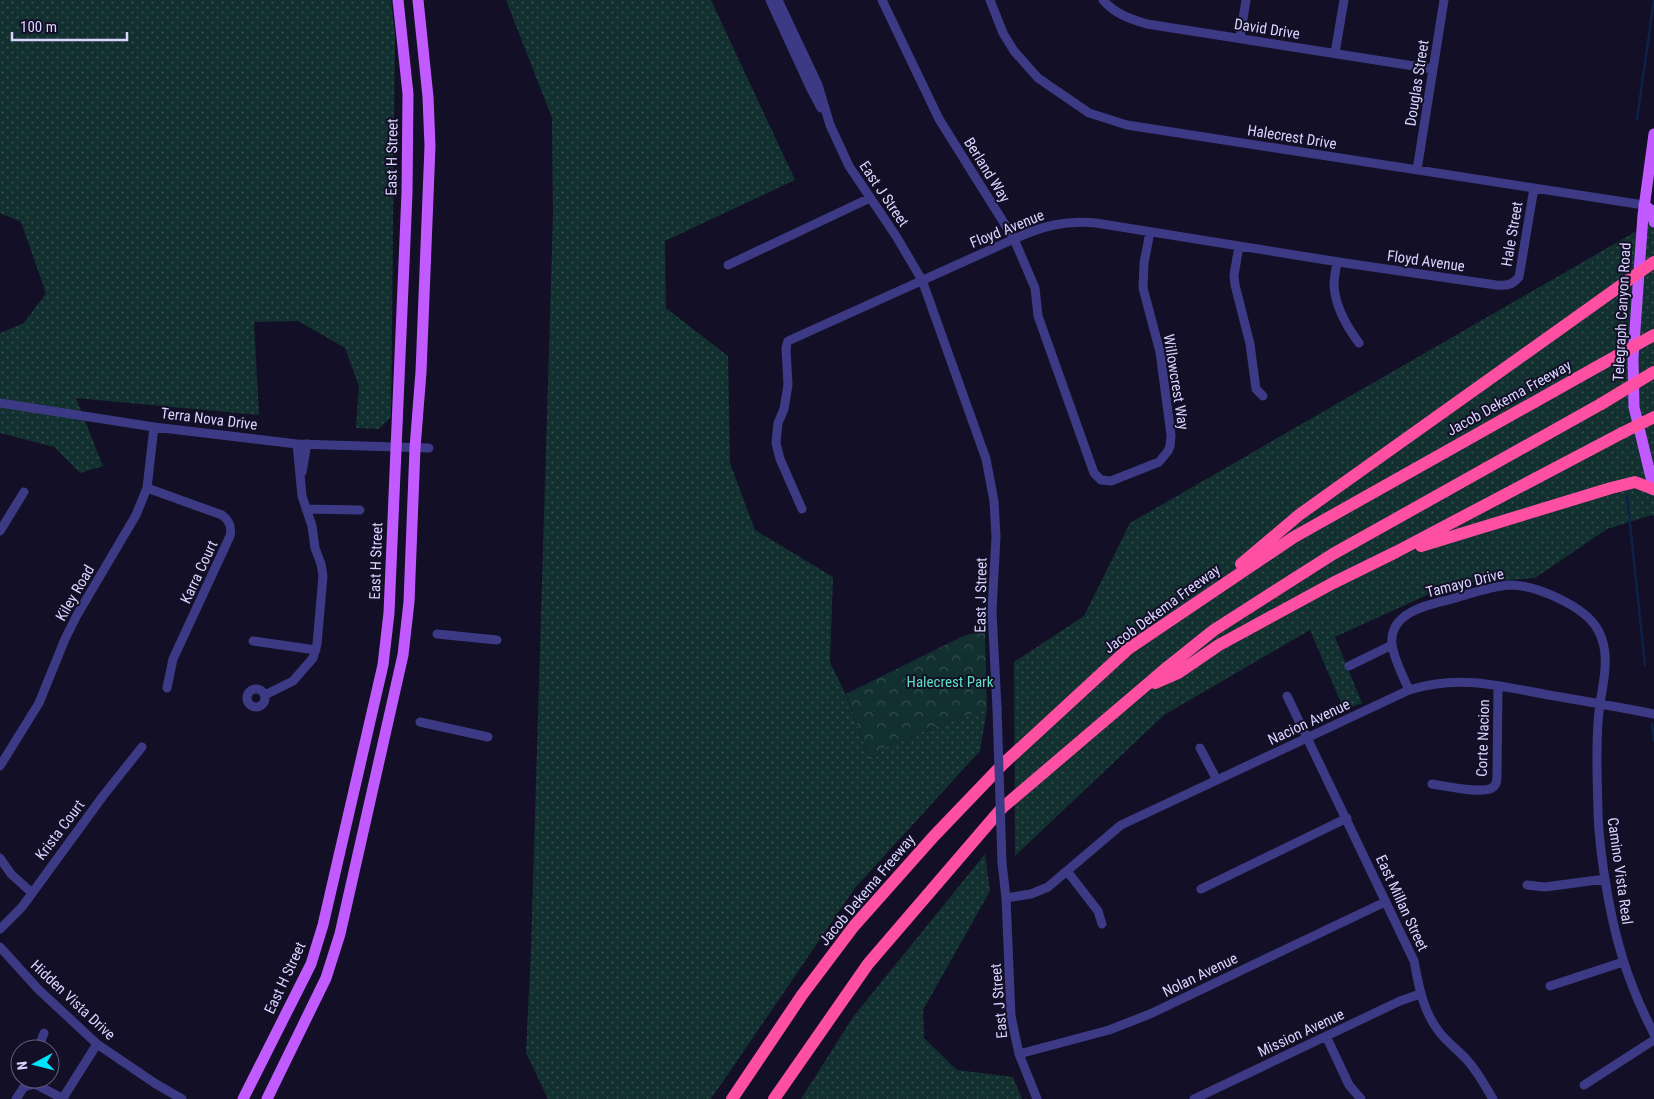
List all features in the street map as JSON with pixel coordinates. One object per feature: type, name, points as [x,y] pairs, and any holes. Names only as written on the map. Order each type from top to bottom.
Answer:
[{"type":"highway","points":[[1192,606],[1299,515],[1417,429],[1654,262]]},
{"type":"highway","name":"Jacob Dekema Freeway","points":[[732,1099],[802,994],[854,926],[934,836],[1003,764],[1128,649],[1294,537],[1654,335]]},
{"type":"highway","points":[[774,1099],[868,964],[1002,808],[1143,688],[1214,630],[1333,554],[1601,404],[1654,372]]},
{"type":"highway","points":[[1143,688],[1178,673],[1219,645],[1333,582],[1396,552],[1654,417]]},
{"type":"highway","points":[[1396,552],[1635,482],[1654,490]]},
{"type":"main road","name":"East H Street","points":[[244,1099],[311,964],[323,925],[383,665],[389,613],[407,193],[408,94],[398,0]]},
{"type":"main road","points":[[267,1099],[326,978],[340,934],[404,654],[409,602],[415,448],[421,372],[430,146],[428,97],[418,0]]},
{"type":"main road","name":"Telegraph Canyon Road","points":[[1654,134],[1644,205],[1633,358],[1634,407],[1654,490]]},
{"type":"main road","points":[[1644,205],[1652,211],[1654,222]]},
{"type":"main road","points":[[1646,459],[1654,469]]},
{"type":"street","name":"East J Street","points":[[770,0],[853,175],[896,236],[922,280],[990,471],[996,537],[992,611],[1002,863],[1006,898],[1011,1016],[1019,1054],[1037,1099]]},
{"type":"street","name":"East J Street","points":[[778,0],[818,85],[830,124]]},
{"type":"street","name":"Berland Way","points":[[882,0],[939,120],[1014,239],[1034,288],[1038,316],[1094,473]]},
{"type":"street","name":"Halecrest Drive","points":[[990,0],[1003,33],[1038,78],[1089,113],[1127,125],[1644,205]]},
{"type":"street","name":"David Drive","points":[[1103,0],[1119,14],[1147,24],[1433,69]]},
{"type":"street","points":[[1240,38],[1246,0]]},
{"type":"street","points":[[1335,53],[1344,0]]},
{"type":"street","name":"Douglas Street","points":[[1417,170],[1444,0]]},
{"type":"street","name":"Hale Street","points":[[1514,283],[1519,276],[1534,188]]},
{"type":"street","points":[[728,265],[870,198]]},
{"type":"street","name":"Floyd Avenue","points":[[802,509],[780,459],[776,443],[778,422],[784,409],[788,385],[786,348],[788,342],[922,280],[1050,225],[1074,221],[1096,223],[1337,262],[1496,285],[1507,286],[1514,283]]},
{"type":"street","name":"Willowcrest Way","points":[[1094,473],[1101,480],[1112,481],[1159,462],[1170,446],[1171,435],[1160,352],[1143,288],[1144,263],[1150,232]]},
{"type":"street","points":[[1239,246],[1234,275],[1235,285],[1250,344],[1256,388],[1263,396]]},
{"type":"street","points":[[1337,262],[1334,285],[1337,298],[1347,327],[1359,343]]},
{"type":"street","name":"Terra Nova Drive","points":[[0,403],[154,427],[297,444],[429,448]]},
{"type":"street","name":"Kiley Road","points":[[0,766],[39,703],[64,640],[77,614],[136,515],[147,488],[154,427]]},
{"type":"street","points":[[265,695],[293,681],[313,658],[316,650],[323,576],[300,484],[297,444]]},
{"type":"street","points":[[300,484],[307,444]]},
{"type":"street","name":"Karra Court","points":[[147,488],[222,515],[228,521],[231,528],[230,536],[173,660],[167,688]]},
{"type":"street","points":[[0,531],[24,492]]},
{"type":"street","points":[[306,509],[360,510]]},
{"type":"street","name":"Tamayo Drive","points":[[1392,645],[1394,629],[1401,617],[1436,602],[1509,585],[1529,588],[1571,605],[1592,620],[1598,630],[1606,660],[1600,704]]},
{"type":"street","points":[[437,634],[497,640]]},
{"type":"street","points":[[253,641],[316,650]]},
{"type":"street","points":[[1349,666],[1392,645],[1409,690]]},
{"type":"street","name":"Nacion Avenue","points":[[1006,898],[1023,896],[1048,887],[1121,825],[1409,690],[1432,684],[1457,681],[1476,682],[1654,714]]},
{"type":"street","name":"Corte Nacion","points":[[1432,784],[1478,790],[1493,788],[1497,782],[1498,686]]},
{"type":"street","name":"East Millan Street","points":[[1287,696],[1414,961],[1420,994],[1425,1008],[1440,1034],[1468,1061],[1481,1078],[1493,1099]]},
{"type":"street","name":"Camino Vista Real","points":[[1600,704],[1598,722],[1598,810],[1599,842],[1605,879],[1614,931],[1623,962],[1630,983],[1654,1034]]},
{"type":"street","points":[[420,722],[488,737]]},
{"type":"street","name":"Krista Court","points":[[0,929],[14,916],[103,796],[142,747]]},
{"type":"street","points":[[1200,748],[1217,780]]},
{"type":"street","points":[[1201,889],[1347,818]]},
{"type":"street","points":[[0,858],[11,874],[31,892]]},
{"type":"street","points":[[1067,871],[1098,911],[1102,924]]},
{"type":"street","points":[[1527,885],[1545,887],[1605,879]]},
{"type":"street","name":"Nolan Avenue","points":[[1019,1054],[1109,1030],[1150,1014],[1385,902]]},
{"type":"street","name":"Hidden Vista Drive","points":[[0,947],[38,989],[97,1044],[156,1084],[182,1099]]},
{"type":"street","points":[[1550,986],[1623,962]]},
{"type":"street","name":"Mission Avenue","points":[[1194,1099],[1400,1001],[1420,994]]},
{"type":"street","points":[[42,1039],[44,1033]]},
{"type":"street","points":[[1326,1036],[1349,1085],[1361,1099]]},
{"type":"street","points":[[1584,1085],[1654,1040]]},
{"type":"street","points":[[44,1089],[63,1099],[97,1044]]},
{"type":"green space","points":[[0,0],[391,0],[395,35],[391,417],[379,429],[356,428],[359,386],[345,348],[298,321],[254,322],[259,415],[76,398],[103,466],[80,473],[54,447],[0,433],[0,333],[24,323],[46,293],[21,222],[0,213]]},
{"type":"green space","points":[[506,0],[711,0],[795,180],[665,241],[666,308],[728,356],[730,463],[755,530],[833,577],[830,662],[846,695],[870,760],[886,747],[946,722],[987,709],[980,751],[855,888],[711,1099],[548,1099],[526,1053],[531,949],[553,215],[552,118]]},
{"type":"green space","points":[[1654,221],[1654,516],[1607,529],[1535,578],[1451,584],[1335,637],[1362,703],[1344,710],[1310,630],[1164,715],[1015,856],[1014,662],[1084,616],[1130,523]]},
{"type":"green space","name":"Halecrest Park","points":[[985,630],[987,709],[946,722],[886,747],[870,760],[846,694],[963,636]]},
{"type":"green space","points":[[985,854],[990,891],[923,1010],[924,1038],[957,1070],[1013,1077],[1022,1099],[801,1099],[853,1017]]},
{"type":"waterway","points":[[1637,119],[1654,0]]},
{"type":"waterway","points":[[1627,496],[1645,665]]},
{"type":"waterway","points":[[1652,724],[1654,740]]}]
